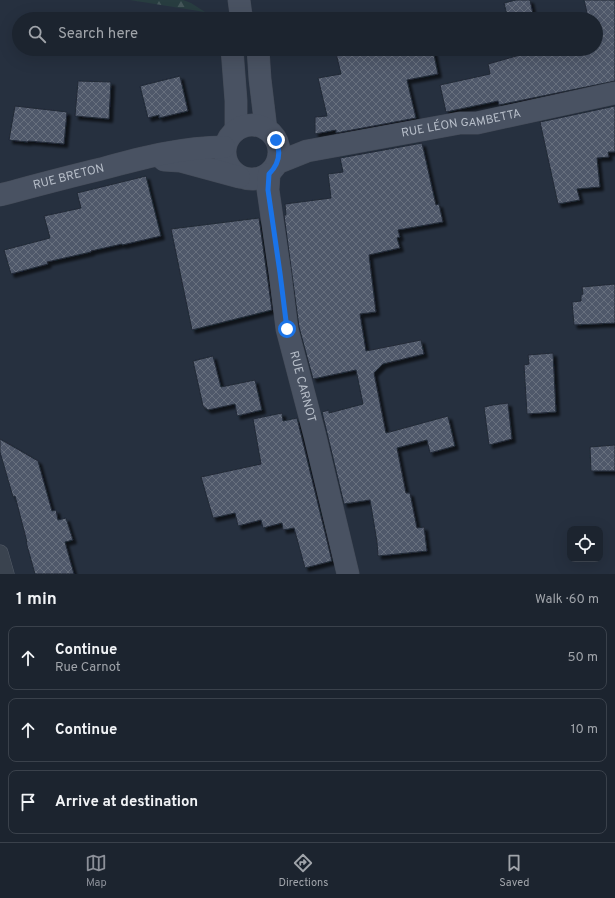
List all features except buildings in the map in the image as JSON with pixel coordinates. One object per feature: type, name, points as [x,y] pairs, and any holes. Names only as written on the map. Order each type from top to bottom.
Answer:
[{"type":"main road","points":[[228,0],[229,12]]},
{"type":"main road","points":[[239,0],[241,12]]},
{"type":"main road","points":[[253,0],[254,12]]},
{"type":"main road","points":[[233,56],[236,101],[230,138],[224,155],[226,163],[233,173],[246,179],[255,180],[265,176],[273,168],[279,155],[279,147],[271,134],[260,79],[258,56]]},
{"type":"main road","name":"RUE LÉON GAMBETTA","points":[[273,168],[307,151],[460,123],[477,123],[615,93]]},
{"type":"main road","points":[[230,138],[249,125],[257,125],[271,134],[307,151]]},
{"type":"main road","name":"RUE BRETON","points":[[0,195],[137,159],[200,148],[230,138]]},
{"type":"main road","name":"RUE BRETON","points":[[137,159],[180,161],[240,177]]},
{"type":"main road","name":"RUE CARNOT","points":[[273,168],[268,190],[287,329],[348,574]]},
{"type":"street","points":[[0,553],[6,574]]},
{"type":"green space","points":[[130,0],[183,0],[205,12]]},
{"type":"route","points":[[276,140],[279,147],[279,155],[277,163],[269,174],[268,190],[287,329]]}]
